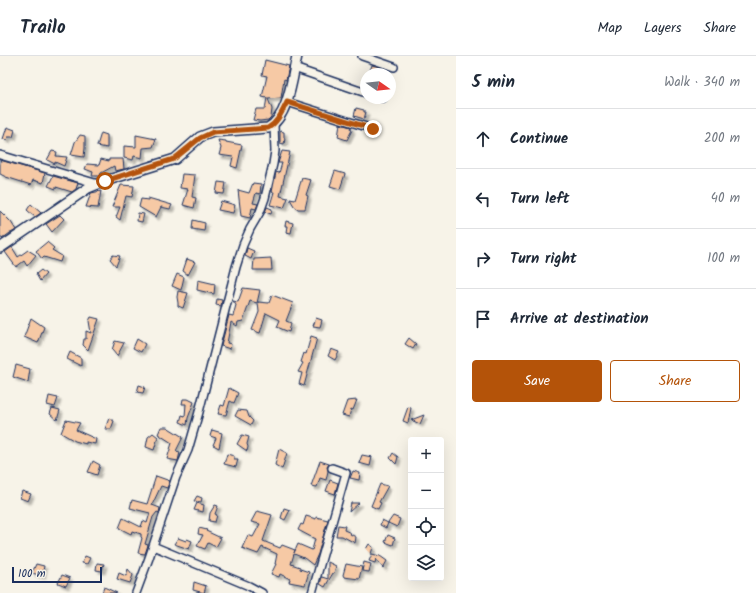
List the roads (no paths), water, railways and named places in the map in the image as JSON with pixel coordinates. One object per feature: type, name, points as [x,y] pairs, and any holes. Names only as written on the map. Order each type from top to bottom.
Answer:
[{"type":"street","points":[[0,248],[88,188],[174,159],[207,134],[213,132],[268,128],[274,125],[287,102],[297,56]]},
{"type":"street","points":[[362,56],[394,67]]},
{"type":"street","points":[[294,68],[360,91]]},
{"type":"street","points":[[287,102],[373,129]]},
{"type":"street","points":[[136,593],[176,477],[188,450],[243,245],[260,212],[265,198],[273,164],[274,125]]},
{"type":"street","points":[[0,155],[98,184]]},
{"type":"street","points":[[312,593],[346,473],[332,468]]},
{"type":"street","points":[[153,546],[249,586],[262,593]]}]
